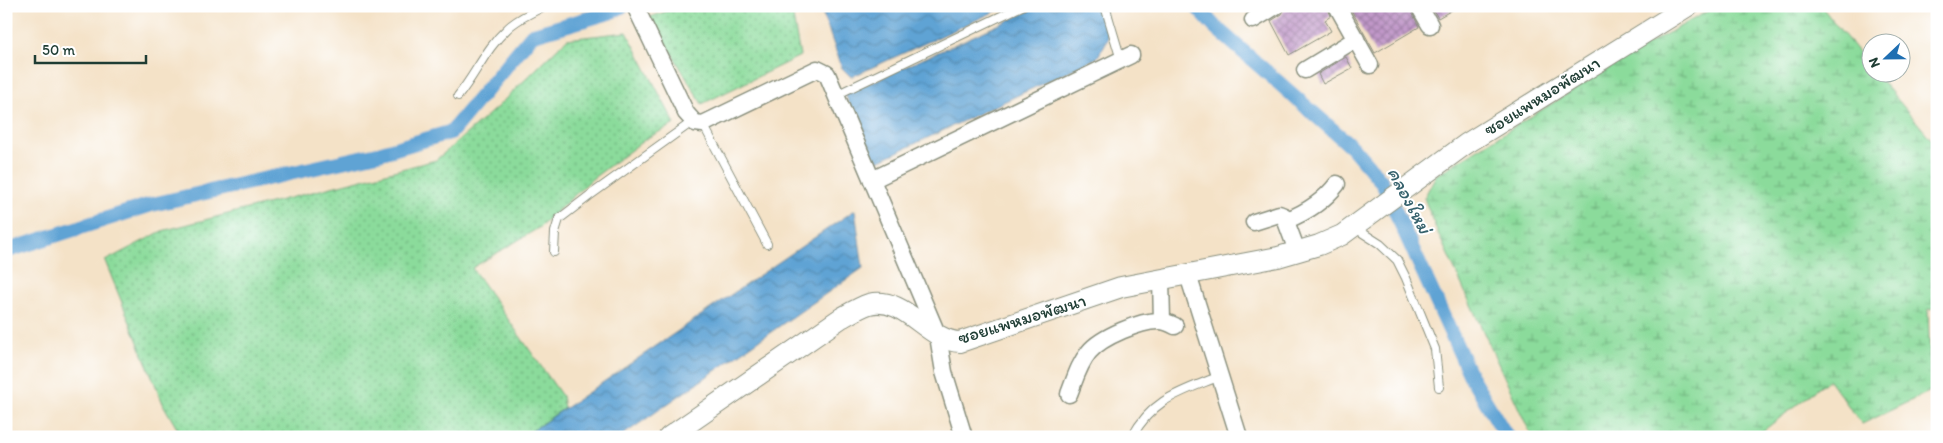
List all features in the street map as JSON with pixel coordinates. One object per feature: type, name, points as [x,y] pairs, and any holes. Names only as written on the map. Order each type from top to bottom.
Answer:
[{"type":"street","points":[[635,6],[644,28],[698,123],[817,69],[827,74],[938,336],[944,372],[964,437]]},
{"type":"street","points":[[1253,20],[1276,6]]},
{"type":"street","points":[[1337,6],[1370,65]]},
{"type":"street","points":[[1419,6],[1430,25]]},
{"type":"street","name":"ซอยแพหมอพัฒนา","points":[[669,437],[841,318],[870,304],[891,306],[908,313],[938,336],[960,342],[1121,287],[1188,275],[1297,251],[1342,235],[1466,144],[1688,6]]},
{"type":"street","points":[[1305,70],[1356,39]]},
{"type":"street","points":[[872,180],[1126,57]]},
{"type":"street","points":[[1287,220],[1304,213],[1316,205],[1337,184]]},
{"type":"street","points":[[1254,222],[1279,214],[1287,220],[1297,251]]},
{"type":"street","points":[[1188,275],[1239,437]]},
{"type":"street","points":[[1069,394],[1080,365],[1095,346],[1146,322],[1169,323],[1158,280]]},
{"type":"lane","points":[[458,96],[470,82],[487,52],[508,28],[544,6]]},
{"type":"lane","points":[[836,95],[1022,6]]},
{"type":"lane","points":[[1105,6],[1126,57]]},
{"type":"lane","points":[[554,252],[555,232],[559,219],[589,196],[698,123],[767,244]]},
{"type":"lane","points":[[1353,227],[1380,244],[1397,260],[1435,349],[1438,387]]},
{"type":"lane","points":[[1132,437],[1139,424],[1163,399],[1220,376]]},
{"type":"green space","points":[[682,6],[794,6],[793,17],[800,56],[702,104],[650,17]]},
{"type":"green space","points":[[1717,6],[1821,6],[1860,55],[1860,82],[1883,82],[1937,146],[1937,306],[1928,310],[1931,391],[1862,424],[1829,380],[1755,437],[1532,437],[1436,229],[1424,198],[1436,175],[1652,42]]},
{"type":"green space","points":[[627,32],[675,124],[647,138],[592,179],[540,227],[472,268],[562,396],[564,408],[523,437],[182,437],[164,406],[105,261],[162,231],[436,160],[496,108],[567,39]]},
{"type":"water","points":[[820,6],[1007,6],[851,77],[842,68]]},
{"type":"water","points":[[1040,6],[1104,6],[1108,39],[1097,58],[876,162],[845,94]]},
{"type":"water","points":[[855,210],[863,268],[620,437],[523,437]]},
{"type":"building","points":[[1286,6],[1327,6],[1331,16],[1325,20],[1331,31],[1289,55],[1271,21],[1282,14]]},
{"type":"building","points":[[1349,6],[1409,6],[1419,27],[1375,53]]},
{"type":"building","points":[[1431,6],[1459,6],[1438,18]]},
{"type":"building","points":[[1346,57],[1352,68],[1323,84],[1318,74]]},
{"type":"waterway","points":[[6,251],[150,205],[380,153],[451,132],[532,35],[611,12],[622,6]]},
{"type":"waterway","name":"คลองใหม่","points":[[1196,6],[1214,26],[1352,147],[1382,182],[1470,375],[1507,437]]}]
